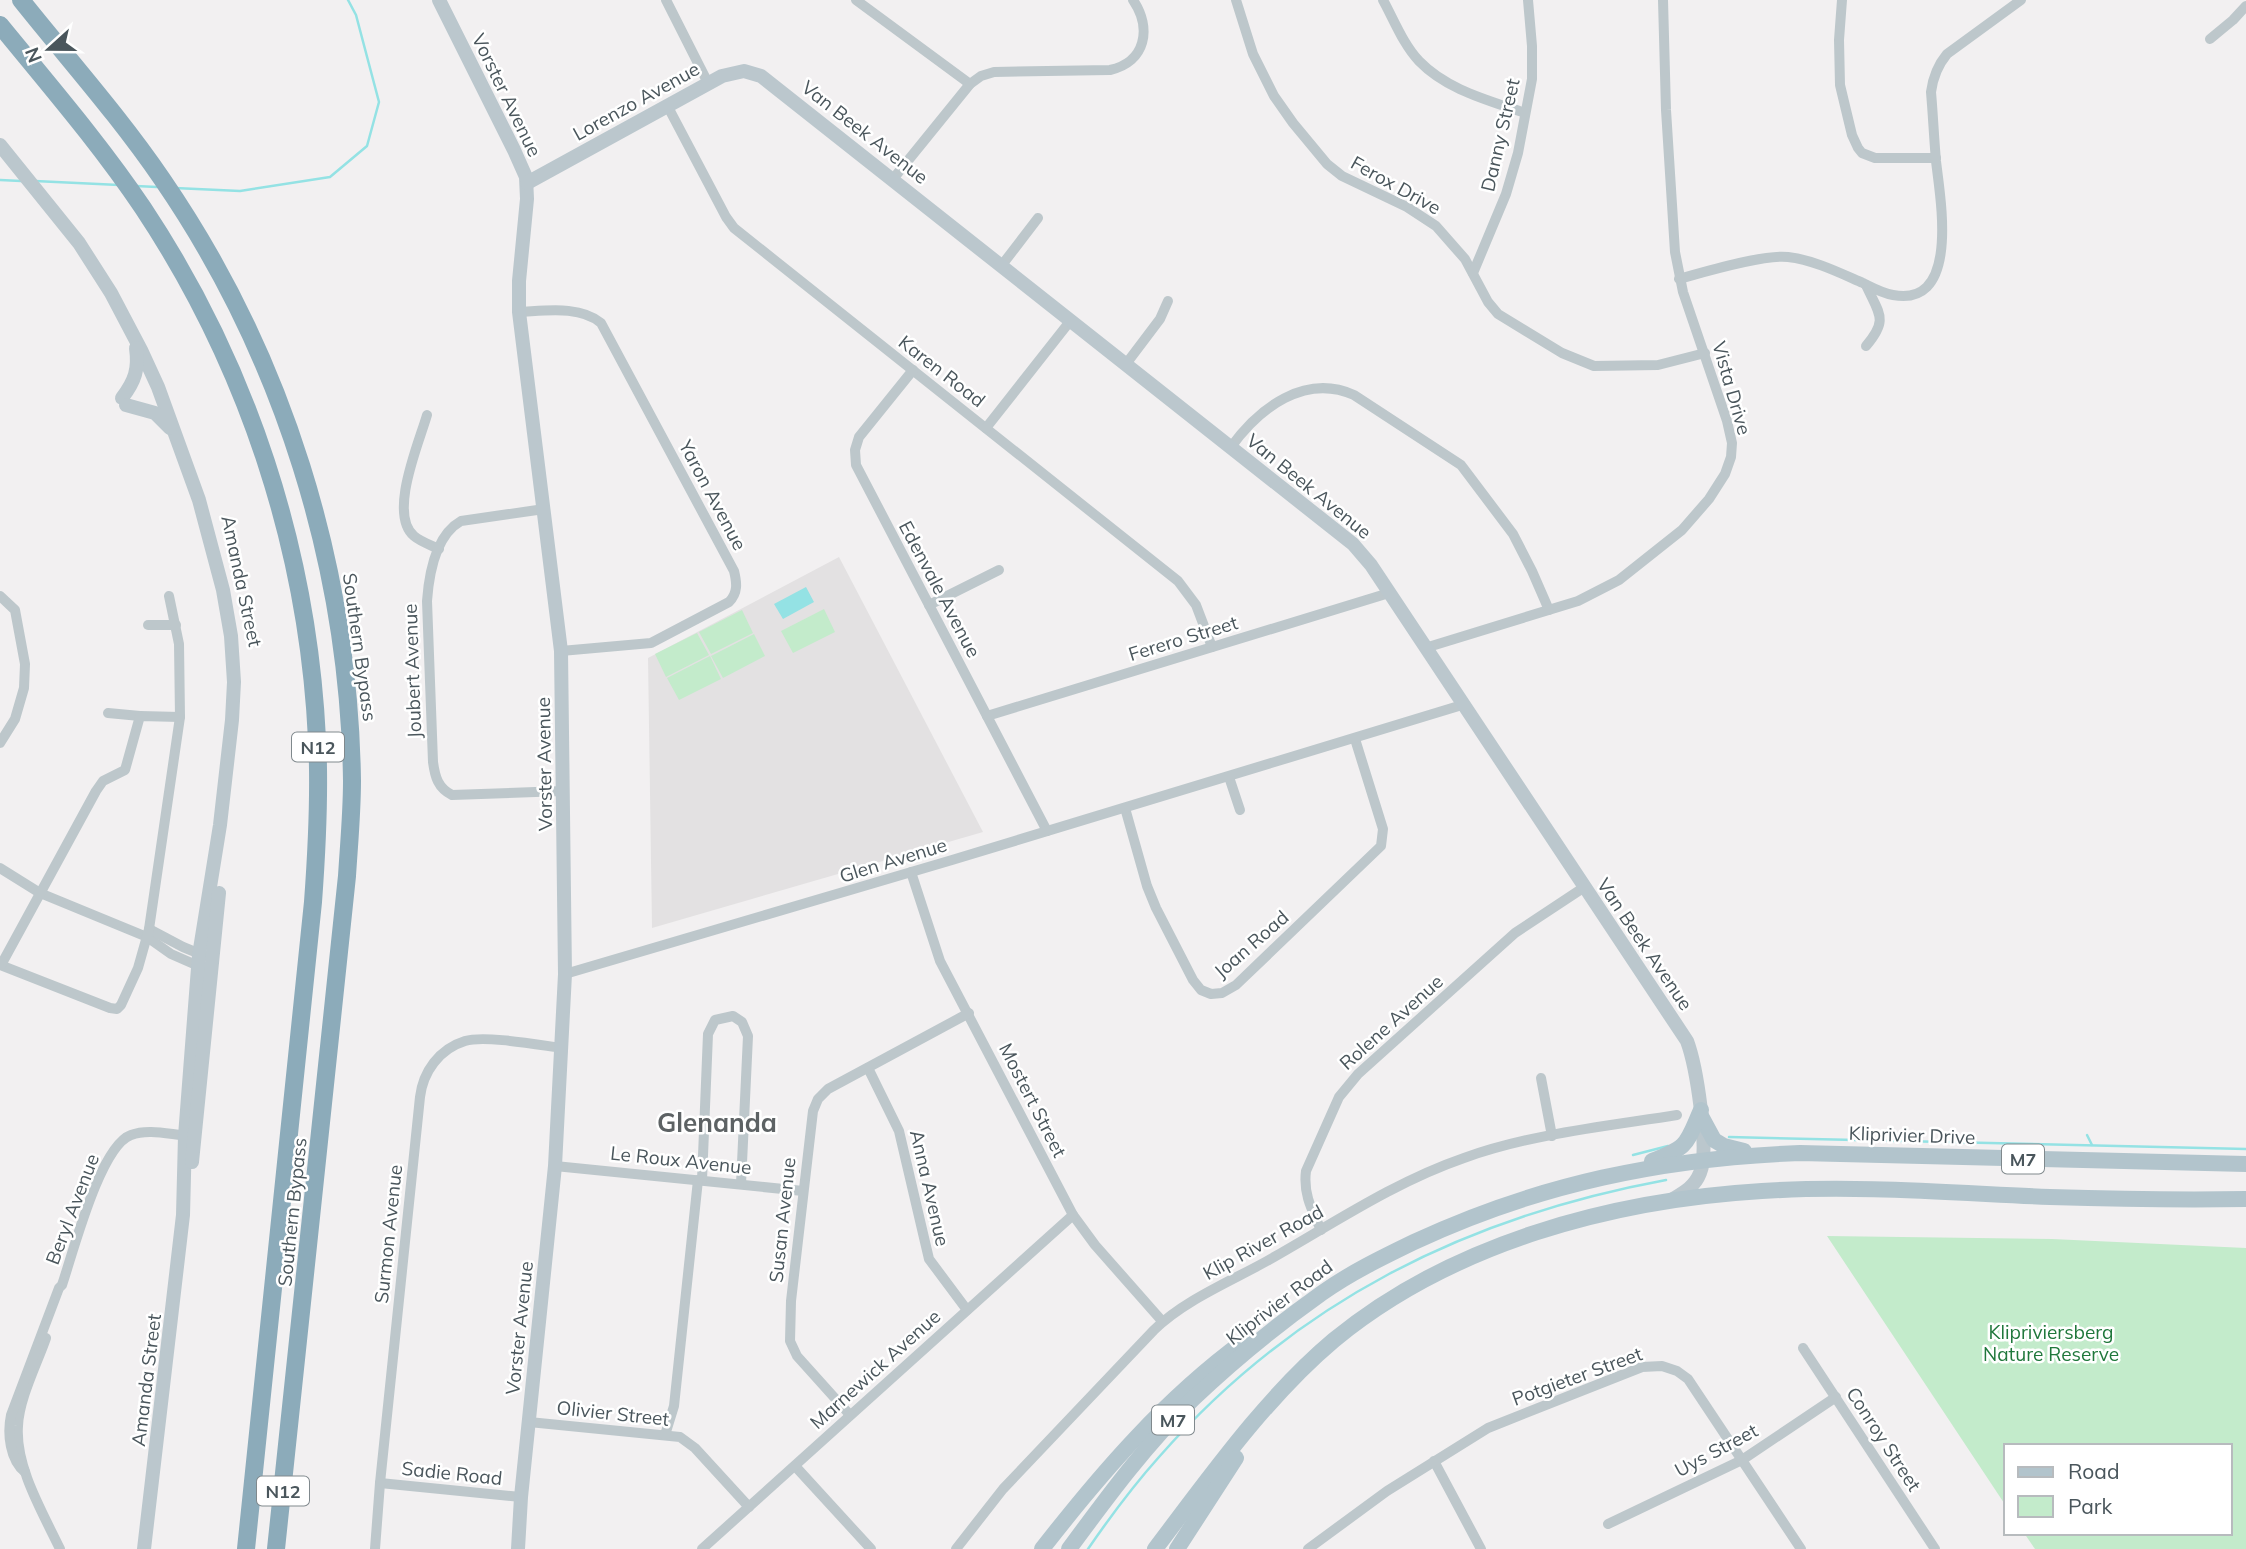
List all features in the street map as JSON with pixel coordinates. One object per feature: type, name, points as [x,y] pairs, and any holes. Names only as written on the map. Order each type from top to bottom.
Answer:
[{"type":"highway","name":"Southern Bypass","points":[[21,0],[116,117],[162,179],[231,295],[270,378],[299,454],[326,556],[338,620],[351,771],[347,876],[276,1549]]},
{"type":"highway","name":"Southern Bypass","points":[[0,25],[143,207],[206,315],[239,388],[269,469],[289,540],[307,631],[317,739],[318,837],[246,1549]]},
{"type":"highway","points":[[287,1549],[290,1433]]},
{"type":"main road","points":[[1701,1113],[1714,1140],[1724,1146],[1753,1154]]},
{"type":"main road","points":[[1621,1173],[1680,1149],[1689,1139],[1701,1113]]},
{"type":"main road","name":"Kliprivier Drive","points":[[1621,1173],[1753,1154],[1800,1153],[2246,1164]]},
{"type":"main road","name":"Kliprivier Road","points":[[1069,1549],[1118,1483],[1193,1399],[1243,1354],[1298,1311],[1352,1275],[1440,1230],[1539,1192],[1621,1173]]},
{"type":"main road","name":"M7","points":[[1155,1549],[1283,1388],[1335,1339],[1417,1283],[1464,1260],[1530,1236],[1603,1215],[1672,1200],[1734,1193],[1816,1189],[2139,1199],[2246,1199]]},
{"type":"main road","points":[[1042,1549],[1104,1471],[1171,1402],[1222,1357],[1256,1332],[1273,1321],[1298,1311]]},
{"type":"main road","points":[[1177,1549],[1262,1414]]},
{"type":"street","name":"Vorster Avenue","points":[[439,0],[514,150],[527,183],[519,312],[561,651],[565,974],[562,1048],[555,1166],[518,1549]]},
{"type":"street","points":[[666,0],[708,83]]},
{"type":"street","points":[[856,0],[970,84]]},
{"type":"street","points":[[893,179],[970,84],[981,76],[994,72],[1089,71],[1123,67],[1140,51],[1143,38],[1143,23],[1133,0]]},
{"type":"street","name":"Ferox Drive","points":[[1236,0],[1246,37],[1265,78],[1284,111],[1319,155],[1349,180],[1407,207],[1430,221],[1456,248],[1497,314],[1542,342],[1586,364],[1613,367],[1658,365],[1705,353]]},
{"type":"street","points":[[1383,0],[1408,46],[1434,74],[1468,93],[1525,113]]},
{"type":"street","name":"Danny Street","points":[[1473,273],[1513,171],[1525,113],[1532,63],[1528,0]]},
{"type":"street","name":"Vista Drive","points":[[1425,648],[1591,596],[1619,580],[1682,530],[1697,514],[1719,483],[1731,457],[1732,443],[1719,394],[1679,279],[1670,193],[1663,0]]},
{"type":"street","points":[[1842,0],[1840,85],[1852,135],[1858,148],[1862,153],[1875,158],[1936,158]]},
{"type":"street","points":[[1679,279],[1732,265],[1788,257],[1824,267],[1896,296],[1911,295],[1924,288],[1932,279],[1941,259],[1941,208],[1931,92],[1933,77],[1947,54],[2021,0]]},
{"type":"street","points":[[2210,39],[2246,6]]},
{"type":"street","name":"Lorenzo Avenue","points":[[527,183],[708,83],[738,71],[750,72],[767,79]]},
{"type":"street","name":"Van Beek Avenue","points":[[767,79],[1353,544],[1365,557],[1687,1041],[1696,1069],[1703,1160]]},
{"type":"street","name":"Karen Road","points":[[668,107],[734,228],[1186,588],[1196,605],[1212,647]]},
{"type":"street","name":"Amanda Street","points":[[0,136],[75,227],[104,269],[141,332],[166,383],[206,508],[236,633],[238,709],[205,962],[183,1215],[144,1549]]},
{"type":"street","name":"Amanda Street","points":[[0,145],[79,243],[111,293],[155,380],[204,517],[223,590],[231,636],[234,696],[225,804]]},
{"type":"street","points":[[1002,265],[1038,218]]},
{"type":"street","points":[[1866,285],[1881,320],[1881,327],[1866,346]]},
{"type":"street","points":[[1126,364],[1149,337],[1168,301]]},
{"type":"street","name":"Yaron Avenue","points":[[519,312],[576,312],[590,315],[601,323],[736,579],[736,592],[729,602],[651,643],[561,651]]},
{"type":"street","points":[[986,428],[1071,320]]},
{"type":"street","points":[[135,338],[138,369],[124,402],[155,413],[166,422],[176,438]]},
{"type":"street","name":"Edenvale Avenue","points":[[913,370],[859,436],[854,458],[1047,831]]},
{"type":"street","points":[[1231,447],[1259,414],[1288,397],[1322,388],[1339,389],[1354,395],[1447,454],[1468,473],[1518,542],[1549,610]]},
{"type":"street","points":[[427,415],[404,494],[404,510],[414,536],[439,550]]},
{"type":"street","name":"Joubert Avenue","points":[[544,509],[461,521],[446,532],[430,577],[427,601],[433,762],[437,782],[448,793],[457,795],[564,791]]},
{"type":"street","points":[[929,605],[999,570]]},
{"type":"street","name":"Ferero Street","points":[[987,716],[1389,593]]},
{"type":"street","points":[[0,596],[12,606],[17,615],[25,675],[15,719],[0,743]]},
{"type":"street","points":[[139,716],[125,770],[103,782],[96,791],[0,965],[117,1009],[123,1002],[138,968],[148,933],[180,717],[179,644],[169,596]]},
{"type":"street","points":[[148,625],[176,625]]},
{"type":"street","name":"Glen Avenue","points":[[565,974],[1462,705]]},
{"type":"street","points":[[108,713],[180,717]]},
{"type":"street","name":"Joan Road","points":[[1125,808],[1151,898],[1188,970],[1202,990],[1211,994],[1229,991],[1381,846],[1383,829],[1355,739]]},
{"type":"street","points":[[1229,777],[1240,810]]},
{"type":"street","points":[[0,868],[40,892],[148,933],[171,954],[205,962]]},
{"type":"street","name":"Mostert Street","points":[[911,872],[936,953],[1073,1216],[1163,1321]]},
{"type":"street","name":"Rolene Avenue","points":[[1321,1230],[1307,1196],[1306,1171],[1344,1090],[1358,1074],[1515,933],[1583,888]]},
{"type":"street","name":"Susan Avenue","points":[[850,1415],[791,1346],[791,1301],[811,1119],[815,1105],[828,1088],[969,1013]]},
{"type":"street","points":[[665,1435],[674,1406],[700,1180],[708,1034],[715,1020],[733,1016],[743,1022],[748,1036],[741,1184]]},
{"type":"street","name":"Surmon Avenue","points":[[375,1549],[420,1097],[425,1074],[443,1055],[467,1041],[562,1048]]},
{"type":"street","name":"Anna Avenue","points":[[868,1068],[899,1130],[929,1259],[967,1310]]},
{"type":"street","points":[[1541,1078],[1552,1136]]},
{"type":"street","name":"Klip River Road","points":[[956,1549],[1003,1489],[1163,1321],[1404,1184],[1463,1158],[1552,1136],[1677,1115]]},
{"type":"street","name":"Beryl Avenue","points":[[11,1422],[102,1170],[116,1146],[124,1138],[138,1133],[190,1136]]},
{"type":"street","points":[[1672,1200],[1692,1186],[1700,1173],[1703,1160]]},
{"type":"street","name":"Le Roux Avenue","points":[[555,1166],[803,1191]]},
{"type":"street","name":"Marnewick Avenue","points":[[702,1549],[1073,1216]]},
{"type":"street","name":"Conroy Street","points":[[1803,1348],[1935,1549]]},
{"type":"street","name":"Potgieter Street","points":[[1308,1549],[1356,1513],[1471,1437],[1625,1373],[1654,1365],[1671,1369],[1688,1379],[1801,1549]]},
{"type":"street","name":"Uys Street","points":[[1608,1524],[1742,1460],[1836,1396]]},
{"type":"street","points":[[0,1412],[11,1422],[9,1436],[14,1455],[19,1467],[25,1472],[60,1549]]},
{"type":"street","name":"Olivier Street","points":[[529,1422],[680,1437],[691,1443],[749,1507]]},
{"type":"street","points":[[1434,1461],[1481,1549]]},
{"type":"street","points":[[795,1466],[871,1549]]},
{"type":"street","name":"Sadie Road","points":[[380,1483],[521,1497]]},
{"type":"shaded area","points":[[839,557],[983,832],[652,928],[648,658]]},
{"type":"green space","points":[[824,609],[835,632],[793,653],[781,631]]},
{"type":"green space","points":[[742,610],[753,633],[711,654],[699,632]]},
{"type":"green space","points":[[697,633],[709,655],[666,677],[655,654]]},
{"type":"green space","points":[[754,634],[765,656],[723,678],[711,656]]},
{"type":"green space","points":[[710,656],[721,679],[679,700],[667,678]]},
{"type":"green space","name":"Klipriviersberg Nature Reserve","points":[[1827,1236],[2052,1239],[2246,1248],[2246,1549],[2035,1549],[2025,1535],[2232,1535],[2232,1444],[2004,1444],[2004,1503]]},
{"type":"water","points":[[806,587],[814,602],[783,619],[774,604]]},
{"type":"waterway","points":[[175,188],[240,191],[330,177],[367,146],[379,102],[356,15],[348,0]]},
{"type":"waterway","points":[[0,180],[21,181]]},
{"type":"waterway","points":[[35,181],[119,185]]},
{"type":"waterway","points":[[136,186],[157,187]]},
{"type":"waterway","points":[[2087,1135],[2092,1145]]},
{"type":"waterway","points":[[1729,1137],[2246,1149]]},
{"type":"waterway","points":[[1633,1155],[1668,1146]]},
{"type":"waterway","points":[[1088,1549],[1149,1468],[1212,1402],[1267,1354],[1326,1311],[1388,1274],[1454,1243],[1522,1217],[1592,1196],[1666,1180]]},
{"type":"district","name":"Glenanda","points":[[717,1122]]}]
